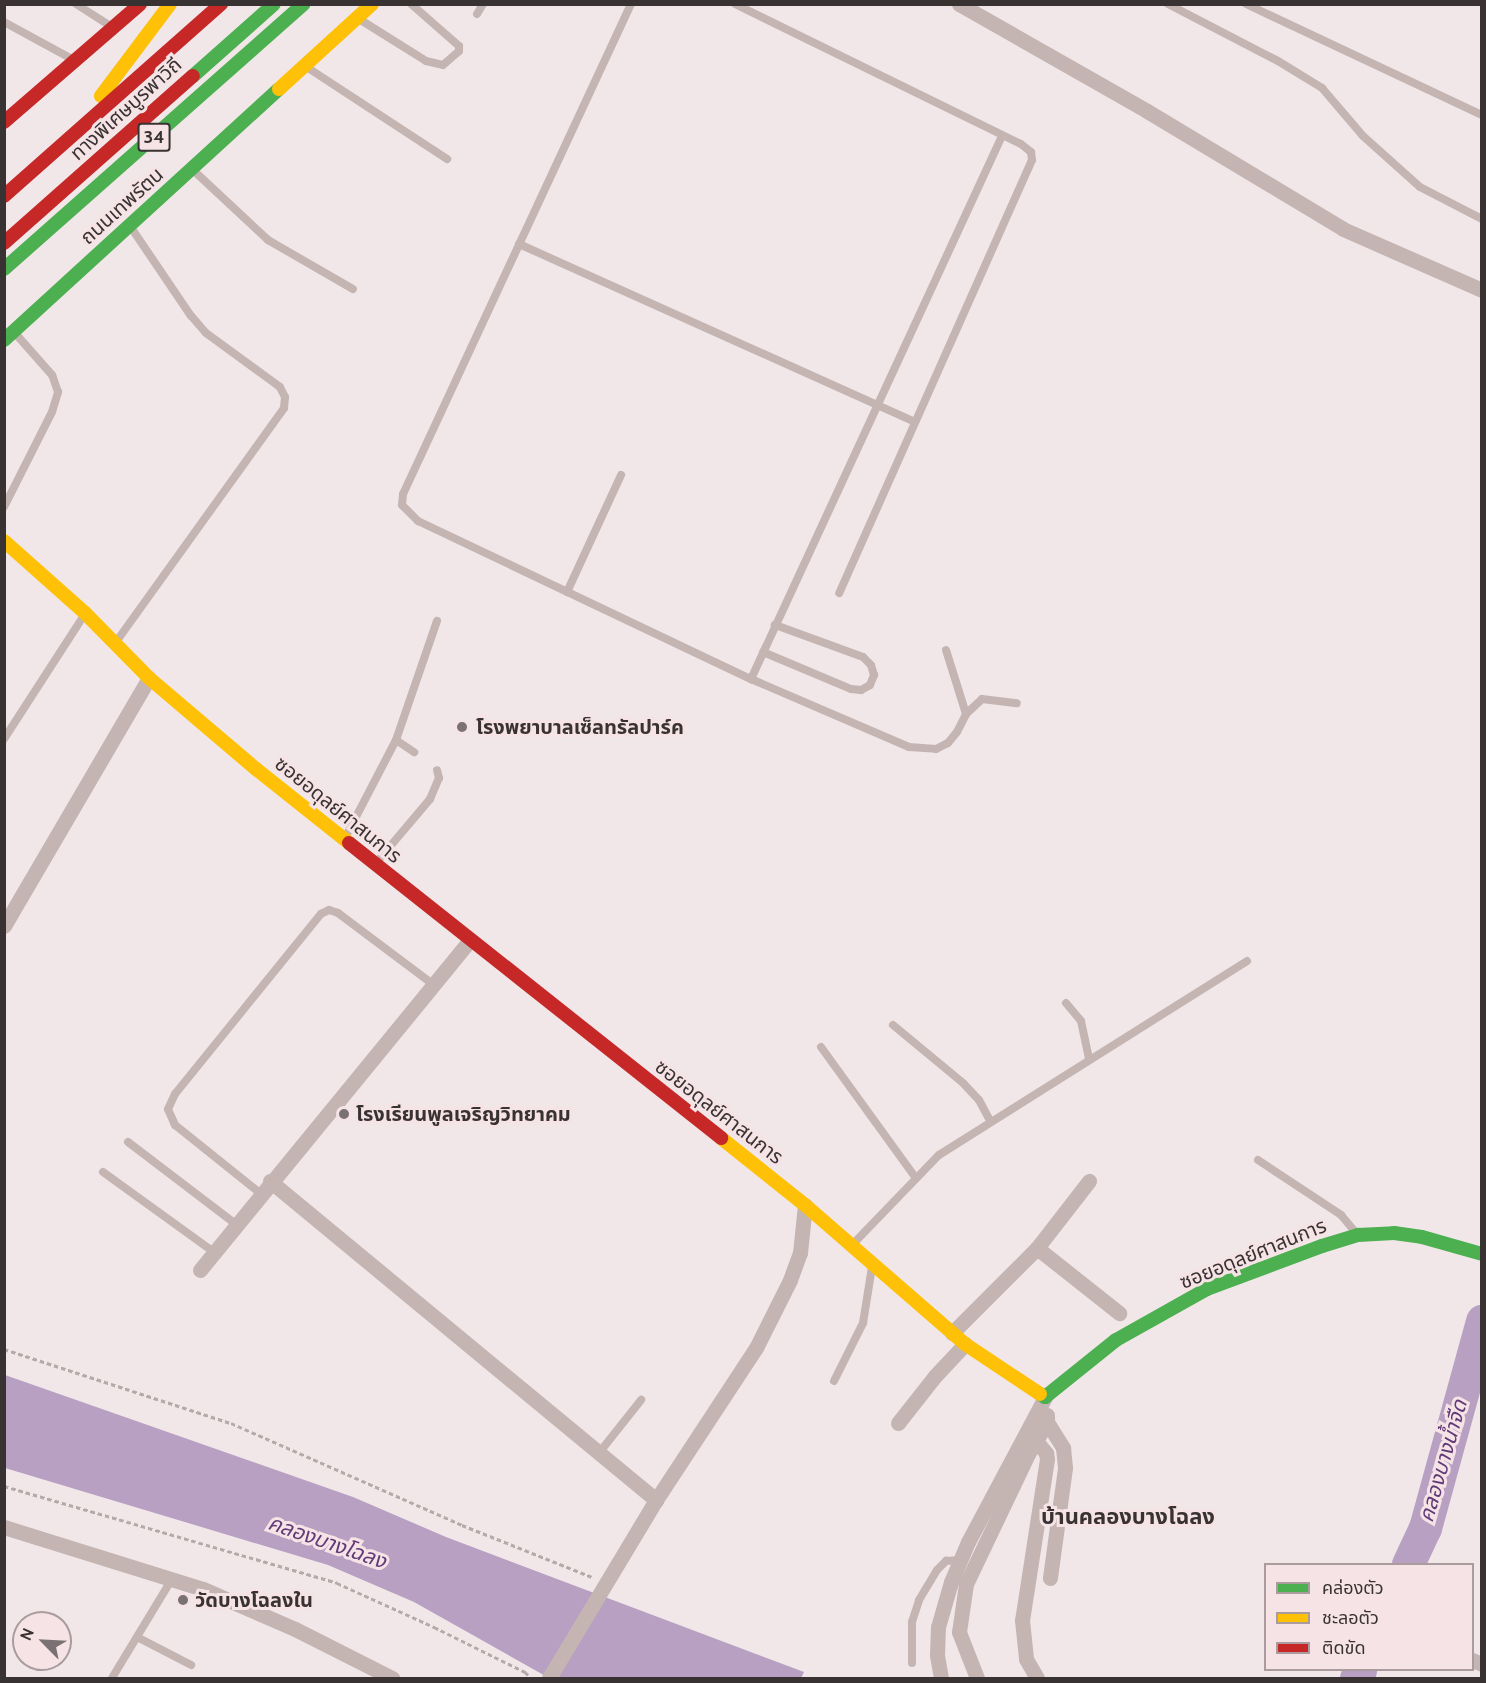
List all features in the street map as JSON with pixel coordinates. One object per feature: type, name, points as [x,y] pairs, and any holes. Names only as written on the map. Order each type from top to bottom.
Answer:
[{"type":"main road","points":[[4,122],[140,4]]},
{"type":"main road","points":[[93,106],[170,4]]},
{"type":"main road","points":[[4,184],[207,4]]},
{"type":"main road","name":"ทางพิเศษบูรพาวิถี","points":[[4,196],[221,4]]},
{"type":"main road","name":"ทางพิเศษบูรพาวิถี","points":[[4,243],[274,4]]},
{"type":"main road","name":"ถนนเทพรัตน","points":[[4,269],[304,4]]},
{"type":"main road","points":[[260,44],[321,4]]},
{"type":"main road","name":"ถนนเทพรัตน","points":[[9,336],[372,4]]},
{"type":"main road","name":"ซอยอดุลย์ศาสนการ","points":[[4,541],[85,613],[149,678],[345,840],[806,1205],[965,1344],[1045,1397],[1116,1340],[1207,1289],[1358,1235],[1394,1233],[1422,1237],[1482,1254]]},
{"type":"street","points":[[959,4],[1147,111],[1343,229],[1482,290]]},
{"type":"street","points":[[4,926],[149,678]]},
{"type":"street","points":[[200,1270],[265,1187],[470,940]]},
{"type":"street","points":[[952,1333],[1037,1248],[1089,1181]]},
{"type":"street","points":[[265,1187],[656,1500]]},
{"type":"street","points":[[549,1678],[656,1500],[756,1348],[790,1280],[800,1253],[806,1205]]},
{"type":"street","points":[[1037,1248],[1119,1312]]},
{"type":"street","points":[[898,1423],[935,1376],[965,1344]]},
{"type":"street","points":[[1045,1397],[1047,1422],[1062,1448],[1065,1468],[1050,1578]]},
{"type":"street","points":[[940,1678],[937,1655],[938,1627],[960,1560],[1045,1397]]},
{"type":"street","points":[[977,1678],[959,1632],[966,1584],[1047,1422]]},
{"type":"street","points":[[1036,1441],[1046,1453],[1047,1459],[1022,1620],[1026,1659],[1036,1678]]},
{"type":"street","points":[[4,1527],[128,1568],[203,1589],[295,1629],[392,1678]]},
{"type":"lane","points":[[76,4],[114,28]]},
{"type":"lane","points":[[357,18],[426,61],[442,65],[459,51],[459,46],[411,4]]},
{"type":"lane","points":[[477,14],[483,4]]},
{"type":"lane","points":[[631,4],[403,494],[402,505],[418,521],[750,679],[909,747],[936,749],[948,743],[957,732],[966,714],[982,699],[1017,703]]},
{"type":"lane","points":[[735,4],[1021,144],[1031,152],[1032,160],[839,593]]},
{"type":"lane","points":[[1168,4],[1278,61],[1322,88],[1363,136],[1420,187],[1482,219]]},
{"type":"lane","points":[[1246,4],[1482,115]]},
{"type":"lane","points":[[4,22],[77,61]]},
{"type":"lane","points":[[305,66],[447,159]]},
{"type":"lane","points":[[750,679],[1002,136]]},
{"type":"lane","points":[[192,169],[268,240],[353,289]]},
{"type":"lane","points":[[115,644],[284,408],[285,397],[280,387],[206,333],[191,316],[130,226]]},
{"type":"lane","points":[[519,244],[915,422]]},
{"type":"lane","points":[[4,507],[52,412],[58,392],[52,375],[9,336]]},
{"type":"lane","points":[[567,592],[621,476]]},
{"type":"lane","points":[[4,739],[85,613]]},
{"type":"lane","points":[[345,840],[396,740],[436,621]]},
{"type":"lane","points":[[763,652],[851,689],[861,690],[870,685],[874,675],[872,665],[863,657],[775,625]]},
{"type":"lane","points":[[946,650],[966,714]]},
{"type":"lane","points":[[396,740],[414,752]]},
{"type":"lane","points":[[375,864],[430,799],[439,778],[437,770]]},
{"type":"lane","points":[[265,1187],[175,1125],[168,1110],[175,1094],[321,914],[329,910],[338,913],[434,986]]},
{"type":"lane","points":[[851,1246],[939,1155],[1247,961]]},
{"type":"lane","points":[[1066,1003],[1081,1021],[1089,1059]]},
{"type":"lane","points":[[893,1025],[963,1083],[978,1100],[990,1121]]},
{"type":"lane","points":[[821,1047],[916,1178]]},
{"type":"lane","points":[[128,1142],[237,1225]]},
{"type":"lane","points":[[1258,1160],[1327,1205],[1358,1235]]},
{"type":"lane","points":[[103,1172],[214,1252]]},
{"type":"lane","points":[[834,1381],[863,1323],[868,1280],[873,1265]]},
{"type":"lane","points":[[599,1453],[641,1400]]},
{"type":"lane","points":[[912,1663],[912,1622],[919,1600],[937,1570],[946,1562],[960,1560]]},
{"type":"lane","points":[[112,1678],[172,1579]]},
{"type":"lane","points":[[137,1637],[191,1665]]},
{"type":"path","points":[[4,1349],[231,1423],[462,1525],[590,1577],[609,1578]]},
{"type":"path","points":[[4,1486],[337,1583],[434,1627],[525,1672],[531,1678]]},
{"type":"water","name":"คลองบางโฉลง","points":[[5,1375],[353,1497],[446,1537],[804,1672],[801,1678],[549,1678],[414,1602],[328,1565],[5,1468]]},
{"type":"waterway","name":"คลองบางน้ำจืด","points":[[1408,1563],[1425,1528],[1482,1321]]},
{"type":"waterway","name":"คลองบางน้ำจืด","points":[[1356,1678],[1360,1671]]},
{"type":"traffic: fast","points":[[193,76],[274,4]]},
{"type":"traffic: fast","points":[[4,269],[304,4]]},
{"type":"traffic: fast","points":[[4,340],[279,89]]},
{"type":"traffic: fast","points":[[1040,1394],[1045,1397],[1116,1340],[1207,1289],[1322,1246],[1358,1235],[1394,1233],[1422,1237],[1482,1254]]},
{"type":"traffic: slow","points":[[101,96],[170,4]]},
{"type":"traffic: slow","points":[[279,89],[372,4]]},
{"type":"traffic: slow","points":[[4,541],[85,613],[149,678],[256,769],[349,843]]},
{"type":"traffic: slow","points":[[721,1138],[805,1205],[965,1344],[1040,1394]]},
{"type":"traffic: jam","points":[[4,122],[140,4]]},
{"type":"traffic: jam","points":[[4,196],[221,4]]},
{"type":"traffic: jam","points":[[4,243],[193,76]]},
{"type":"traffic: jam","points":[[349,843],[721,1138]]},
{"type":"place","name":"โรงพยาบาลเซ็ลทรัลปาร์ค","points":[[462,727]]},
{"type":"place","name":"โรงเรียนพูลเจริญวิทยาคม","points":[[344,1114]]},
{"type":"place","name":"วัดบางโฉลงใน","points":[[183,1600]]},
{"type":"district","name":"บ้านคลองบางโฉลง","points":[[1128,1517]]}]
